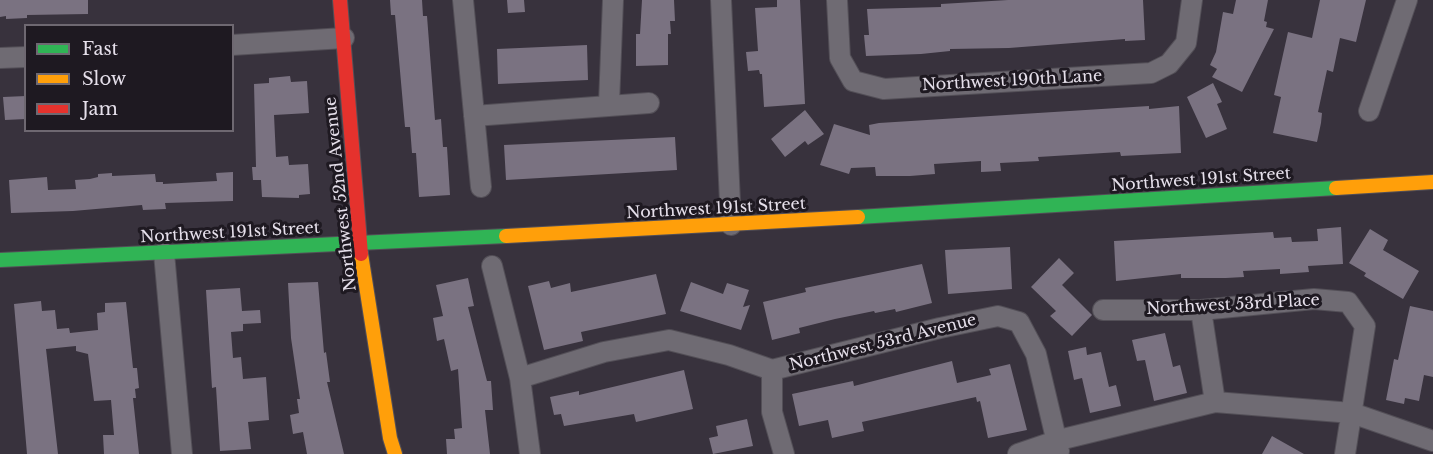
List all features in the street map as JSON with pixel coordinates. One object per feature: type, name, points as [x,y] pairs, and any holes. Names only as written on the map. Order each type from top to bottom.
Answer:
[{"type":"street","name":"Northwest 52nd Avenue","points":[[340,0],[359,242],[390,438],[395,454]]},
{"type":"street","points":[[463,0],[481,187]]},
{"type":"street","points":[[609,104],[613,0]]},
{"type":"street","points":[[721,0],[731,225]]},
{"type":"street","name":"Northwest 190th Lane","points":[[837,0],[840,58],[853,81],[884,89],[1152,73],[1169,64],[1186,43],[1191,0]]},
{"type":"street","points":[[1369,111],[1407,0]]},
{"type":"street","points":[[234,45],[344,38]]},
{"type":"street","points":[[0,58],[24,57]]},
{"type":"street","points":[[474,116],[609,104],[649,103]]},
{"type":"street","name":"Northwest 191st Street","points":[[0,260],[164,254],[359,242],[731,225],[1433,182]]},
{"type":"street","points":[[164,254],[182,454]]},
{"type":"street","points":[[492,266],[520,378],[530,454]]},
{"type":"street","name":"Northwest 53rd Place","points":[[1103,310],[1201,310],[1314,299],[1348,302],[1365,326],[1345,454]]},
{"type":"street","points":[[1201,310],[1215,402]]},
{"type":"street","name":"Northwest 53rd Avenue","points":[[784,454],[772,412],[772,370],[940,328],[998,316],[1019,322],[1036,354],[1059,447]]},
{"type":"street","points":[[520,378],[604,352],[669,340],[729,355],[772,370]]},
{"type":"street","points":[[1018,454],[1059,447],[1215,402],[1352,413],[1433,441]]},
{"type":"building","points":[[0,0],[88,0],[88,14],[27,15],[27,18],[6,19],[6,16],[0,17]]},
{"type":"building","points":[[390,0],[422,0],[423,16],[427,16],[435,120],[441,119],[443,147],[447,147],[450,195],[419,197],[416,153],[412,153],[410,127],[405,127],[395,15],[391,15]]},
{"type":"building","points":[[507,0],[524,0],[525,12],[508,13]]},
{"type":"building","points":[[642,0],[674,0],[675,21],[670,21],[668,65],[636,66],[636,34],[640,34]]},
{"type":"building","points":[[777,0],[800,0],[805,104],[764,107],[762,74],[759,70],[748,71],[746,52],[758,51],[755,8],[777,7]]},
{"type":"building","points":[[1008,0],[1143,0],[1145,40],[1125,41],[1125,39],[1009,48],[950,49],[950,51],[921,54],[866,56],[864,35],[869,35],[867,9],[941,7],[941,4]]},
{"type":"building","points":[[1236,0],[1268,0],[1264,21],[1267,22],[1266,27],[1274,29],[1242,92],[1212,77],[1217,69],[1210,65],[1216,52],[1223,12],[1233,14]]},
{"type":"building","points":[[1320,0],[1366,0],[1356,42],[1340,38],[1333,72],[1327,70],[1318,112],[1322,113],[1317,142],[1273,133],[1281,97],[1274,95],[1288,32],[1312,38]]},
{"type":"building","points":[[587,45],[588,80],[498,84],[497,49]]},
{"type":"building","points":[[290,76],[291,82],[307,81],[309,113],[274,115],[276,157],[288,156],[289,165],[308,164],[310,194],[299,195],[299,198],[262,197],[261,180],[253,180],[252,167],[256,167],[254,84],[269,83],[269,78]]},
{"type":"building","points":[[1213,83],[1222,102],[1217,104],[1227,129],[1206,138],[1187,97]]},
{"type":"building","points":[[24,96],[24,119],[5,120],[3,97]]},
{"type":"building","points":[[1149,106],[1149,109],[1179,106],[1181,153],[1121,156],[1120,152],[1038,157],[1039,161],[1000,163],[1001,171],[981,172],[981,161],[934,164],[935,174],[910,176],[876,176],[875,167],[851,168],[849,174],[820,165],[834,124],[870,135],[869,125],[879,123]]},
{"type":"building","points":[[805,110],[824,134],[808,145],[805,141],[785,157],[771,139]]},
{"type":"building","points":[[675,137],[677,170],[506,180],[504,145]]},
{"type":"building","points":[[233,172],[233,201],[165,203],[166,209],[143,210],[142,205],[11,213],[9,180],[47,177],[48,190],[76,189],[75,180],[98,177],[98,174],[112,173],[112,176],[155,174],[156,182],[163,182],[163,184],[217,181],[216,173]]},
{"type":"building","points":[[1341,227],[1343,264],[1308,266],[1309,272],[1280,274],[1280,269],[1243,271],[1244,277],[1181,278],[1181,274],[1116,281],[1114,241],[1273,232],[1274,238],[1291,237],[1292,242],[1318,241],[1317,229]]},
{"type":"building","points":[[1370,229],[1388,240],[1383,250],[1419,271],[1403,299],[1364,276],[1366,273],[1349,263]]},
{"type":"building","points":[[1010,247],[1012,289],[948,294],[945,250]]},
{"type":"building","points":[[1059,258],[1074,273],[1062,285],[1092,315],[1072,336],[1050,316],[1056,311],[1031,287]]},
{"type":"building","points":[[922,264],[932,303],[896,312],[895,309],[875,313],[874,311],[835,319],[799,328],[800,333],[772,340],[763,302],[806,292],[805,288]]},
{"type":"building","points":[[656,274],[666,314],[581,332],[583,341],[544,350],[528,286],[549,281],[551,288],[570,283],[571,292]]},
{"type":"building","points":[[468,278],[474,306],[468,307],[487,381],[491,381],[493,410],[485,410],[490,454],[447,454],[446,439],[455,439],[454,429],[462,428],[458,369],[451,371],[444,339],[437,341],[433,318],[443,316],[436,285]]},
{"type":"building","points":[[318,282],[324,353],[326,352],[330,382],[327,382],[344,454],[307,454],[303,432],[293,434],[290,415],[299,413],[297,399],[300,399],[291,338],[288,283]]},
{"type":"building","points":[[691,282],[723,294],[727,283],[749,290],[743,307],[750,305],[741,330],[680,311]]},
{"type":"building","points":[[240,288],[242,311],[260,310],[261,323],[243,324],[243,331],[231,332],[233,358],[241,357],[243,379],[266,377],[269,420],[248,422],[251,449],[220,451],[216,387],[212,388],[206,290]]},
{"type":"building","points":[[41,301],[42,311],[55,310],[57,329],[69,328],[70,333],[98,330],[97,313],[105,312],[105,303],[126,302],[133,368],[137,368],[139,388],[135,389],[136,398],[133,398],[139,454],[104,454],[103,435],[114,435],[111,400],[94,401],[88,354],[76,351],[76,346],[46,349],[58,454],[27,454],[14,304]]},
{"type":"building","points":[[1410,306],[1433,311],[1433,377],[1424,375],[1419,401],[1405,398],[1404,404],[1386,400],[1394,359],[1398,360]]},
{"type":"building","points":[[1165,333],[1173,367],[1180,365],[1187,393],[1154,401],[1145,360],[1137,361],[1132,340]]},
{"type":"building","points":[[1086,347],[1087,355],[1101,352],[1109,387],[1116,385],[1121,406],[1090,413],[1082,378],[1074,380],[1068,351]]},
{"type":"building","points":[[952,361],[957,383],[991,375],[989,369],[1010,364],[1027,430],[988,438],[980,401],[977,402],[976,397],[862,422],[864,431],[832,438],[828,420],[799,426],[792,394],[853,381],[854,386]]},
{"type":"building","points":[[684,370],[693,409],[636,422],[634,414],[564,426],[561,414],[554,415],[550,397],[579,391],[579,395]]},
{"type":"building","points":[[747,419],[753,446],[713,454],[709,438],[718,436],[716,426]]},
{"type":"building","points":[[1272,436],[1304,454],[1262,454]]},
{"type":"traffic: fast","points":[[858,217],[1336,188]]},
{"type":"traffic: fast","points":[[0,260],[506,236]]},
{"type":"traffic: slow","points":[[1336,188],[1433,182]]},
{"type":"traffic: slow","points":[[506,236],[858,217]]},
{"type":"traffic: slow","points":[[361,254],[390,438],[395,454]]},
{"type":"traffic: jam","points":[[340,0],[361,254]]}]
